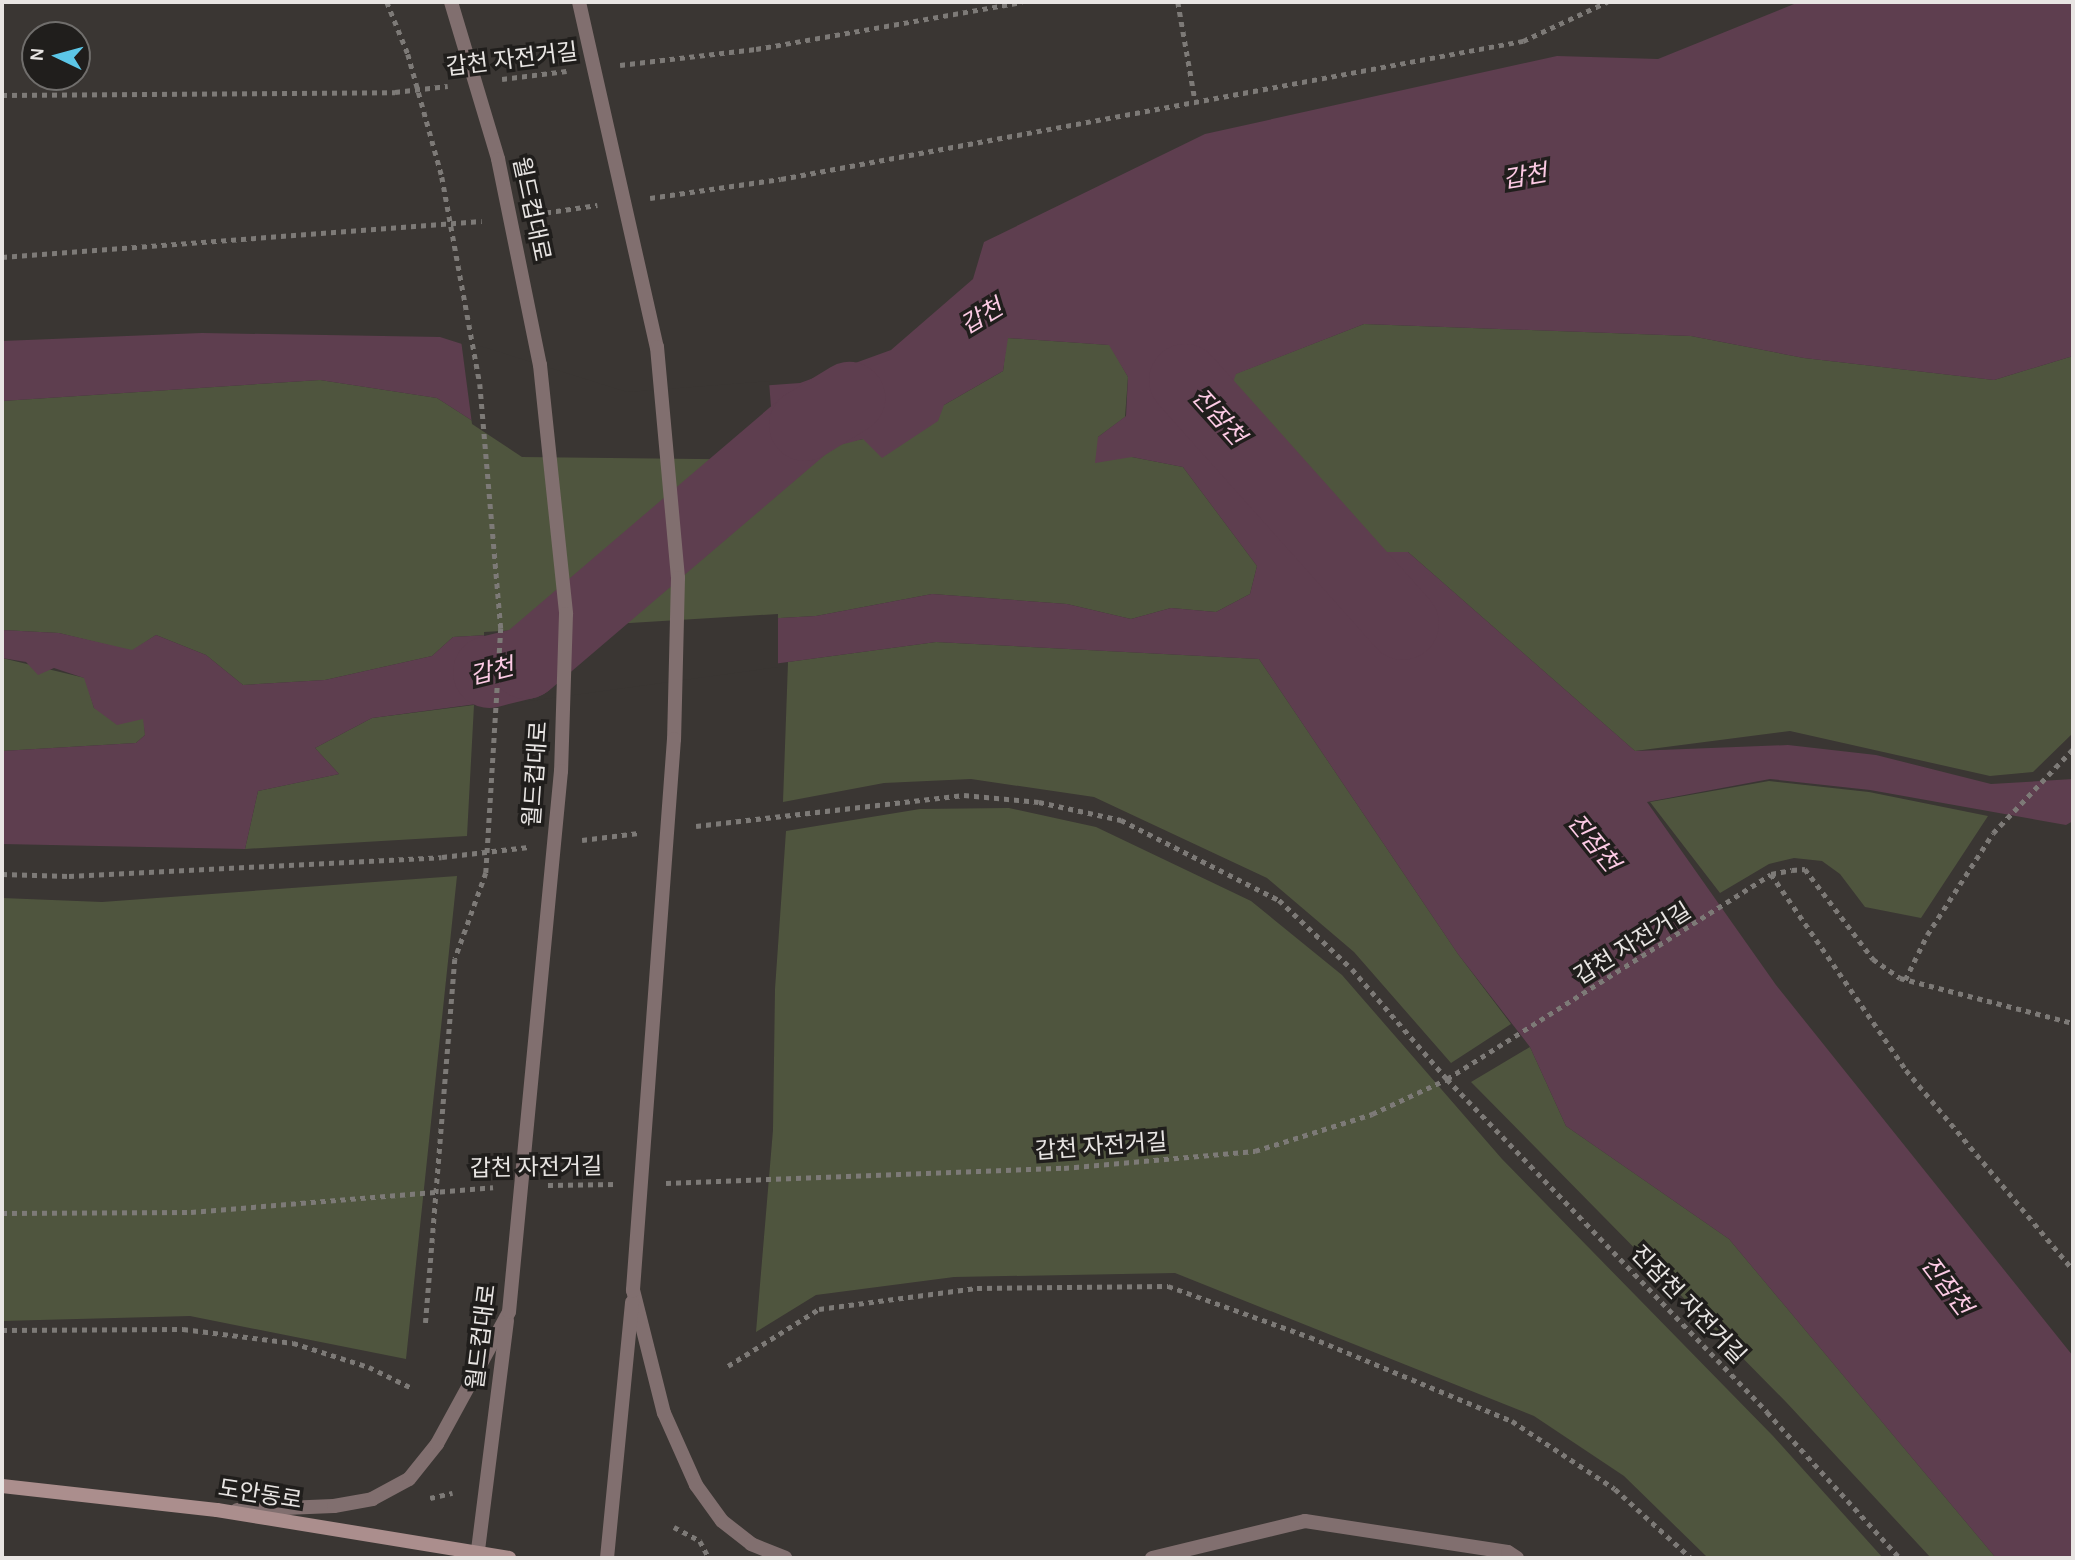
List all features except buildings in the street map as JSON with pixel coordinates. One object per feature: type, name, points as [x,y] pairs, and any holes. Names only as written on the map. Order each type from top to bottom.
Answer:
[{"type":"main road","name":"도안동로","points":[[2,1486],[217,1510],[477,1556],[509,1558]]},
{"type":"street","name":"월드컵대로","points":[[451,2],[498,159],[540,365],[566,614],[561,771],[509,1312],[477,1556]]},
{"type":"street","points":[[579,2],[657,347],[678,578],[674,739],[633,1290],[607,1558]]},
{"type":"street","points":[[633,1290],[664,1413],[696,1485],[722,1521],[751,1544],[785,1558]]},
{"type":"street","points":[[217,1510],[334,1506],[372,1499],[409,1479],[437,1444],[509,1312]]},
{"type":"street","points":[[1152,1558],[1304,1521],[1508,1552],[1517,1558]]},
{"type":"path","points":[[387,2],[408,54],[447,205],[480,384],[501,628],[486,873],[455,959],[426,1323]]},
{"type":"path","points":[[618,65],[756,49],[1022,2]]},
{"type":"path","points":[[1178,2],[1195,99],[1523,41],[1606,2]]},
{"type":"path","name":"갑천 자전거길","points":[[493,80],[576,70]]},
{"type":"path","name":"갑천 자전거길","points":[[2,95],[382,92],[451,85]]},
{"type":"path","points":[[1905,980],[1927,935],[1993,833],[2073,750]]},
{"type":"path","name":"진잠천 자전거길","points":[[684,827],[964,795],[1039,802],[1121,820],[1279,900],[1352,969],[1447,1079],[1767,1412],[1900,1558]]},
{"type":"path","points":[[577,841],[644,832]]},
{"type":"path","points":[[2,874],[69,876],[442,857],[536,846]]},
{"type":"path","points":[[2073,1023],[1905,980],[1874,959],[1805,869],[1771,874],[1906,1070],[2073,1270]]},
{"type":"path","name":"갑천 자전거길","points":[[657,1183],[1064,1168],[1255,1151],[1373,1114],[1455,1075],[1760,885],[1771,874]]},
{"type":"path","name":"갑천 자전거길","points":[[534,1186],[630,1184]]},
{"type":"path","name":"갑천 자전거길","points":[[2,1213],[191,1212],[507,1186]]},
{"type":"path","points":[[728,1366],[819,1310],[977,1289],[1168,1286],[1310,1337],[1512,1421],[1615,1489],[1691,1558]]},
{"type":"path","points":[[2,1331],[183,1329],[293,1343],[369,1367],[410,1387]]},
{"type":"path","points":[[424,1499],[452,1493]]},
{"type":"path","points":[[674,1527],[700,1541],[709,1558]]},
{"type":"green space","points":[[1364,324],[1691,336],[1804,358],[1994,380],[2073,356],[2073,733],[2033,772],[1990,776],[1790,731],[1635,751],[1408,552],[1300,552],[1226,402],[1235,374]]},
{"type":"green space","points":[[1007,338],[1110,345],[1128,377],[1125,417],[1098,437],[1132,457],[1183,467],[1257,566],[1250,594],[1216,612],[1171,608],[1131,619],[1067,604],[932,594],[816,616],[453,637],[432,656],[325,680],[243,685],[206,655],[156,635],[132,651],[59,633],[2,630],[2,401],[320,380],[437,398],[524,454],[830,445],[863,439],[944,405],[1003,371]]},
{"type":"green space","points":[[936,642],[1259,659],[1458,954],[1511,1024],[1451,1063],[1354,952],[1267,878],[1094,797],[971,779],[884,783],[783,802],[788,662]]},
{"type":"green space","points":[[2,658],[85,678],[94,708],[144,719],[145,735],[136,743],[2,751]]},
{"type":"green space","points":[[474,705],[467,836],[245,849],[258,791],[339,774],[315,748],[372,718]]},
{"type":"green space","points":[[1769,781],[1869,792],[1988,816],[1921,918],[1865,907],[1840,874],[1822,861],[1794,858],[1769,864],[1720,893],[1650,802]]},
{"type":"green space","points":[[1009,808],[1096,827],[1251,901],[1342,975],[1502,1159],[1773,1436],[1883,1558],[1708,1558],[1624,1476],[1534,1416],[1175,1273],[954,1277],[816,1295],[756,1332],[773,1130],[775,989],[786,831],[920,809]]},
{"type":"green space","points":[[457,876],[406,1359],[190,1316],[2,1321],[2,898],[102,902]]},
{"type":"green space","points":[[1530,1047],[1566,1126],[1729,1239],[1996,1558],[1931,1558],[1786,1402],[1471,1082]]},
{"type":"water","points":[[1799,2],[2073,2],[2073,356],[1994,380],[1804,358],[1691,336],[1364,324],[1236,374],[1226,402],[1300,552],[1408,552],[1635,751],[1788,745],[1876,755],[1991,784],[2073,779],[2073,821],[2066,825],[1870,790],[1770,779],[1647,802],[1776,985],[2073,1356],[2073,1558],[1996,1558],[1729,1239],[1566,1126],[1530,1047],[1458,954],[1259,659],[936,642],[372,718],[315,748],[339,774],[258,791],[245,849],[2,844],[2,751],[136,743],[145,735],[143,719],[117,725],[94,708],[84,678],[54,668],[38,675],[26,662],[2,658],[2,630],[59,633],[132,650],[156,635],[206,655],[243,685],[325,680],[432,656],[453,637],[816,616],[932,594],[1067,604],[1131,619],[1171,608],[1216,612],[1250,594],[1257,566],[1183,467],[1132,457],[1095,463],[1098,437],[1126,416],[1128,377],[1109,345],[1008,338],[1003,371],[944,405],[938,421],[882,458],[863,439],[794,457],[524,454],[437,398],[320,380],[2,401],[2,341],[202,333],[440,337],[626,396],[800,383],[891,350],[973,279],[984,242],[1205,134],[1557,56],[1658,59]]},
{"type":"pier","points":[[461,340],[627,392],[769,381],[775,460],[522,457],[472,424]]},
{"type":"pier","points":[[778,614],[778,667],[487,707],[484,632]]},
{"type":"waterway","name":"진잠천","points":[[1185,380],[1403,624]]},
{"type":"waterway","name":"갑천","points":[[489,672],[526,663],[805,425],[849,398]]}]
